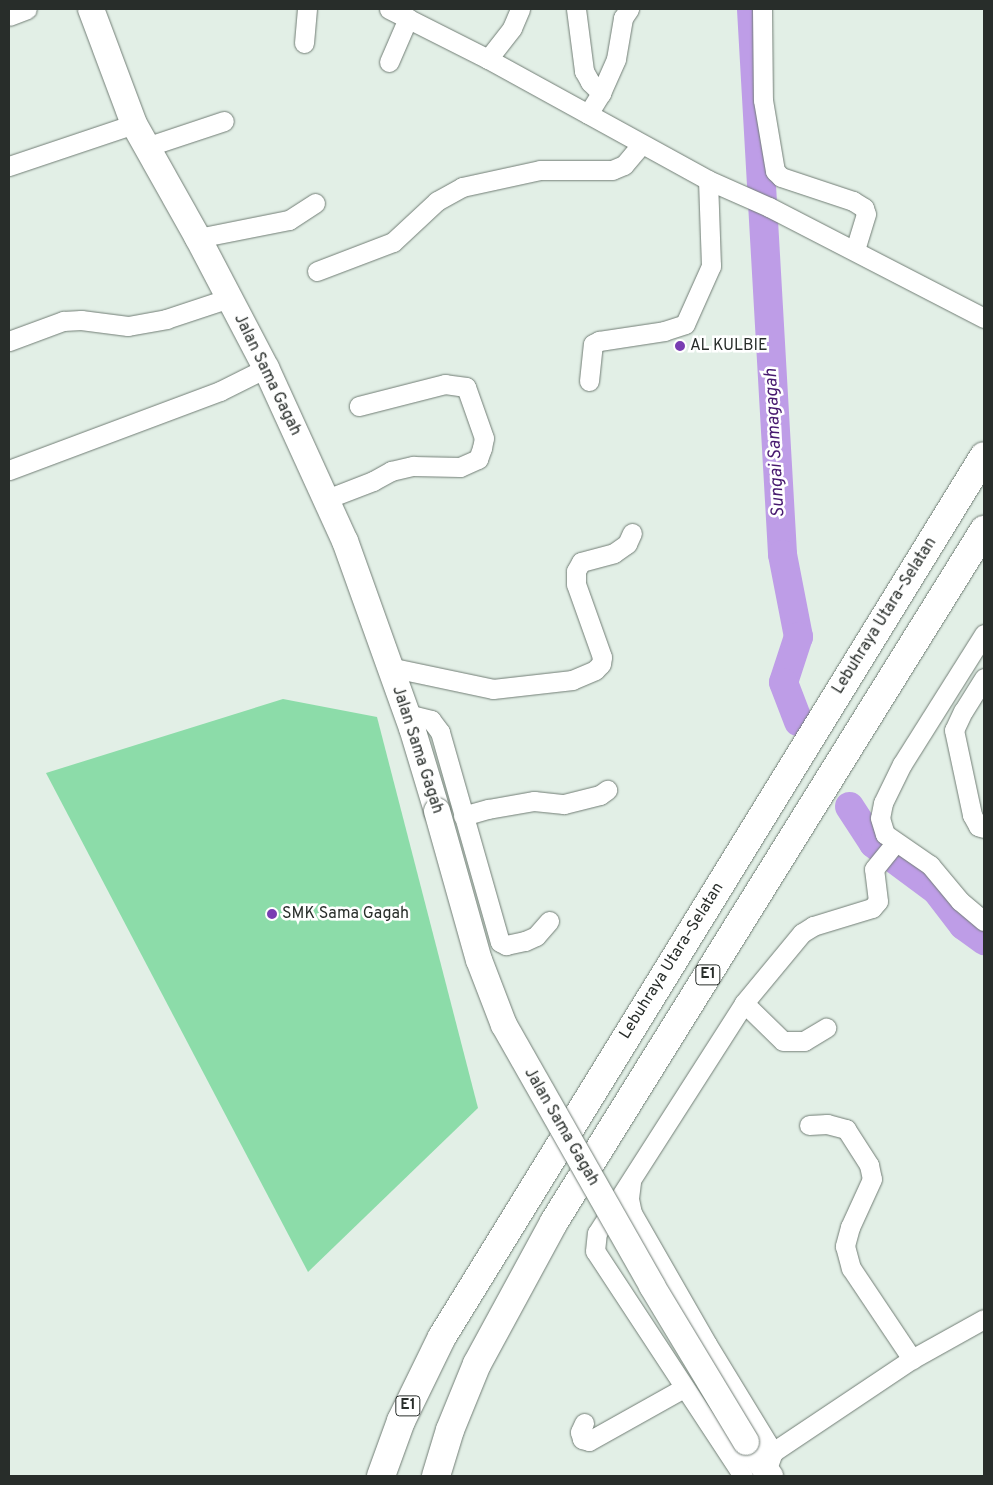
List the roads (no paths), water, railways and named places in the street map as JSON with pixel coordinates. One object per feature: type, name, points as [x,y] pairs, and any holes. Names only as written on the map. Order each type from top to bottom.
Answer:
[{"type":"highway","name":"Lebuhraya Utara–Selatan","points":[[381,1476],[401,1421],[442,1337],[984,456]]},
{"type":"highway","name":"E1","points":[[436,1476],[450,1430],[477,1364],[554,1222],[984,530]]},
{"type":"street","points":[[9,16],[27,9]]},
{"type":"street","name":"Jalan Sama Gagah","points":[[91,9],[140,135],[198,238],[266,368],[324,500],[345,541],[407,714],[437,811],[479,960],[504,1025],[652,1286],[763,1469]]},
{"type":"street","points":[[304,44],[307,9]]},
{"type":"street","points":[[390,9],[488,59],[641,145],[708,180],[769,206],[984,318]]},
{"type":"street","points":[[488,59],[512,28],[520,9]]},
{"type":"street","points":[[576,9],[584,70],[590,82],[601,93]]},
{"type":"street","points":[[588,114],[601,93],[616,59],[623,18],[629,9]]},
{"type":"street","points":[[762,9],[763,100],[775,171],[781,177],[853,201],[864,208],[866,214],[854,250]]},
{"type":"street","points":[[389,62],[408,18]]},
{"type":"street","points":[[9,166],[140,135],[224,120]]},
{"type":"street","points":[[318,271],[393,242],[404,234],[416,218],[437,201],[462,187],[540,170],[612,170],[624,165],[641,145]]},
{"type":"street","points":[[589,381],[594,344],[599,341],[664,330],[685,324],[711,266],[708,180]]},
{"type":"street","points":[[198,238],[288,220],[314,203]]},
{"type":"street","points":[[9,341],[63,320],[81,320],[128,326],[166,319],[229,298]]},
{"type":"street","points":[[9,470],[220,391],[266,368]]},
{"type":"street","points":[[324,500],[373,482],[391,471],[413,466],[460,468],[478,459],[484,438],[466,386],[445,384],[359,406]]},
{"type":"street","points":[[389,667],[493,688],[572,680],[595,670],[600,664],[602,657],[576,584],[576,571],[581,562],[614,553],[627,544],[632,533]]},
{"type":"street","points":[[984,634],[902,764],[883,803],[880,818],[885,834],[894,844],[911,851],[930,865],[960,901],[984,921]]},
{"type":"street","points":[[984,678],[963,711],[954,730],[972,815],[978,826],[984,828]]},
{"type":"street","points":[[407,714],[431,720],[440,732],[500,942],[516,944],[536,936],[549,921]]},
{"type":"street","points":[[463,816],[488,809],[534,801],[564,804],[600,795],[607,790]]},
{"type":"street","points":[[763,1469],[684,1388],[595,1251],[597,1233],[744,1003],[802,933],[813,926],[872,908],[878,901],[874,870],[894,844]]},
{"type":"street","points":[[744,1003],[783,1041],[804,1041],[826,1028]]},
{"type":"street","points":[[809,1125],[827,1124],[846,1128],[869,1165],[872,1179],[850,1227],[845,1246],[851,1268],[912,1359]]},
{"type":"street","points":[[631,1182],[628,1199],[632,1213],[707,1344],[763,1469]]},
{"type":"street","points":[[763,1469],[912,1359],[984,1319]]},
{"type":"street","points":[[584,1423],[580,1432],[582,1439],[589,1441],[684,1388]]},
{"type":"waterway","name":"Sungai Samagagah","points":[[751,9],[782,554],[798,636],[783,682],[798,721]]},
{"type":"waterway","name":"Sungai Samagagah","points":[[849,806],[873,843],[936,890],[963,925],[984,940]]},
{"type":"place","name":"AL KULBIE","points":[[680,346]]},
{"type":"place","name":"SMK Sama Gagah","points":[[272,914]]}]
